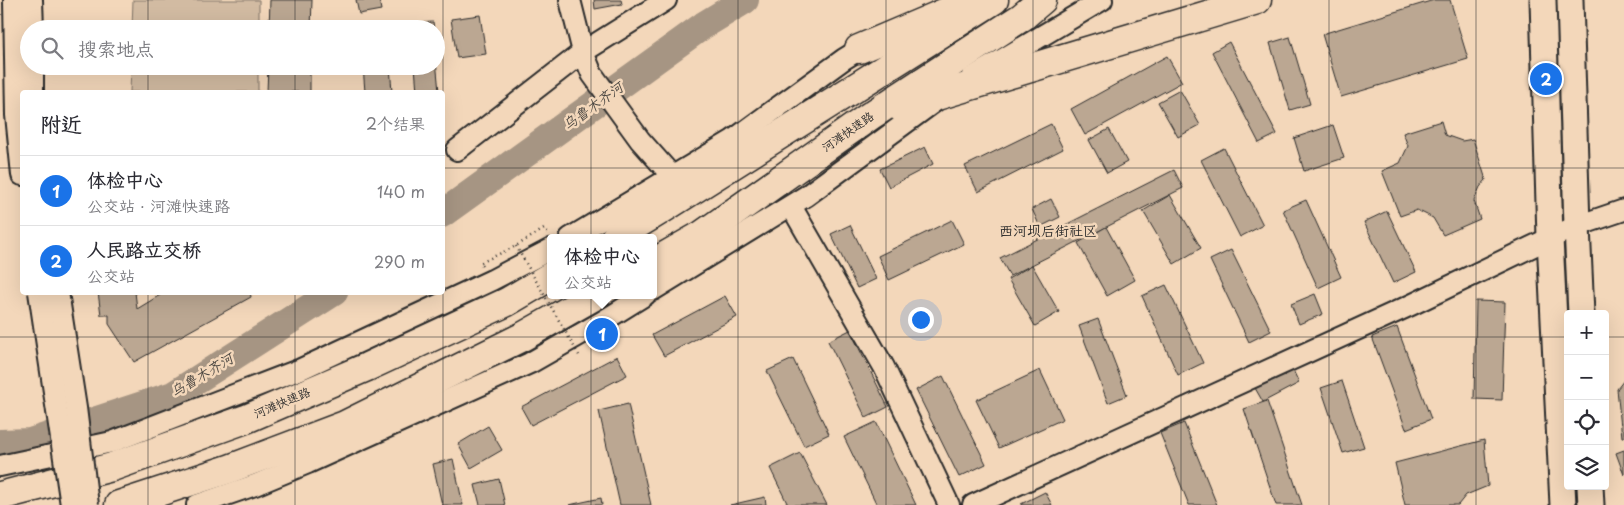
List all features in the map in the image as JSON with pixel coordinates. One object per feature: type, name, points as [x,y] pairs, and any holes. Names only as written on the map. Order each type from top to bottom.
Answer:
[{"type":"highway","points":[[859,50],[973,0]]},
{"type":"highway","points":[[622,234],[994,0]]},
{"type":"highway","name":"河滩快速路","points":[[657,261],[702,235],[870,116],[1022,17],[1042,0]]},
{"type":"highway","points":[[870,116],[1257,0]]},
{"type":"highway","name":"河滩快速路","points":[[0,496],[112,467],[246,419],[367,367],[498,306],[547,278]]},
{"type":"highway","points":[[119,505],[229,469],[345,425],[522,337],[589,299]]},
{"type":"main road","points":[[1543,0],[1550,238],[1563,505]]},
{"type":"main road","points":[[1570,0],[1576,226],[1581,310]]},
{"type":"main road","points":[[1590,490],[1591,505]]},
{"type":"street","points":[[14,0],[28,17]]},
{"type":"street","points":[[570,0],[582,52],[592,74],[640,140],[672,176]]},
{"type":"street","points":[[457,150],[582,52],[666,0]]},
{"type":"street","points":[[577,234],[733,140],[921,8],[940,0]]},
{"type":"street","points":[[657,288],[814,191],[945,93],[1102,0]]},
{"type":"street","points":[[20,155],[16,115],[21,75]]},
{"type":"street","points":[[32,75],[33,90]]},
{"type":"street","points":[[791,206],[884,367],[949,505]]},
{"type":"street","points":[[973,505],[1411,305],[1576,226],[1624,210]]},
{"type":"street","points":[[0,466],[112,442],[301,369],[492,280],[547,251]]},
{"type":"street","points":[[39,295],[71,505]]},
{"type":"street","points":[[58,295],[76,408],[88,505]]},
{"type":"street","points":[[197,505],[255,485],[308,463],[530,362],[639,299]]},
{"type":"path","points":[[480,263],[516,246],[544,229]]},
{"type":"path","points":[[516,246],[580,357]]},
{"type":"shaded area","points":[[133,0],[259,0],[259,20],[132,20]]},
{"type":"shaded area","points":[[131,75],[258,75],[258,90],[130,90]]},
{"type":"building","points":[[270,0],[312,0],[311,20],[269,20]]},
{"type":"building","points":[[356,0],[379,0],[381,10],[359,14]]},
{"type":"building","points":[[594,0],[621,0],[622,4],[595,9]]},
{"type":"building","points":[[1434,0],[1450,0],[1468,59],[1341,97],[1322,34]]},
{"type":"building","points":[[480,15],[486,54],[457,58],[451,19]]},
{"type":"building","points":[[1290,37],[1310,104],[1290,110],[1270,43]]},
{"type":"building","points":[[1229,42],[1277,134],[1259,143],[1212,52]]},
{"type":"building","points":[[1167,56],[1182,82],[1085,135],[1071,109]]},
{"type":"building","points":[[268,75],[310,75],[310,90],[267,90]]},
{"type":"building","points":[[364,75],[391,75],[392,90],[365,90]]},
{"type":"building","points":[[416,75],[437,75],[439,90],[417,90]]},
{"type":"building","points":[[1180,90],[1200,125],[1178,137],[1158,102]]},
{"type":"building","points":[[1441,121],[1445,135],[1462,141],[1473,139],[1486,180],[1480,187],[1474,201],[1480,219],[1443,235],[1433,218],[1417,210],[1400,216],[1382,171],[1400,163],[1408,146],[1403,133]]},
{"type":"building","points":[[1051,124],[1063,149],[978,192],[965,166]]},
{"type":"building","points":[[1333,125],[1344,158],[1304,171],[1294,138]]},
{"type":"building","points":[[1109,129],[1127,162],[1107,173],[1089,140]]},
{"type":"building","points":[[925,147],[933,164],[889,187],[880,169]]},
{"type":"building","points":[[1224,148],[1263,225],[1240,237],[1201,160]]},
{"type":"building","points":[[1174,170],[1183,188],[1010,276],[1000,258]]},
{"type":"building","points":[[1170,195],[1201,248],[1174,264],[1143,211]]},
{"type":"building","points":[[1051,199],[1060,217],[1040,227],[1032,209]]},
{"type":"building","points":[[1306,200],[1341,277],[1318,288],[1283,210]]},
{"type":"building","points":[[1387,211],[1416,272],[1393,283],[1364,222]]},
{"type":"building","points":[[952,220],[964,244],[889,280],[878,256]]},
{"type":"building","points":[[850,225],[876,279],[857,288],[831,234]]},
{"type":"building","points":[[1106,227],[1135,280],[1107,296],[1078,243]]},
{"type":"building","points":[[1231,250],[1271,331],[1249,342],[1210,260]]},
{"type":"building","points":[[1032,265],[1059,312],[1035,326],[1008,279]]},
{"type":"building","points":[[1166,285],[1203,363],[1178,375],[1142,296]]},
{"type":"building","points":[[1315,294],[1323,314],[1299,324],[1291,304]]},
{"type":"building","points":[[98,295],[135,295],[137,309],[160,295],[251,295],[251,297],[134,362],[109,324],[109,315],[101,315]]},
{"type":"building","points":[[725,296],[737,317],[664,356],[652,335]]},
{"type":"building","points":[[1476,301],[1505,302],[1502,400],[1474,399]]},
{"type":"building","points":[[1098,319],[1127,395],[1108,403],[1079,326]]},
{"type":"building","points":[[1397,327],[1431,419],[1406,429],[1372,337]]},
{"type":"building","points":[[850,330],[888,407],[866,418],[828,341]]},
{"type":"building","points":[[617,356],[627,375],[531,425],[521,407]]},
{"type":"building","points":[[793,359],[829,434],[804,446],[767,371]]},
{"type":"building","points":[[1292,368],[1299,383],[1263,402],[1255,388]]},
{"type":"building","points":[[1040,370],[1063,419],[999,448],[976,400]]},
{"type":"building","points":[[943,376],[986,464],[959,477],[916,390]]},
{"type":"building","points":[[1624,380],[1624,437],[1622,437],[1617,389]]},
{"type":"building","points":[[1342,381],[1364,447],[1343,453],[1321,388]]},
{"type":"building","points":[[1267,401],[1302,505],[1276,505],[1244,409]]},
{"type":"building","points":[[628,404],[651,505],[620,505],[599,411]]},
{"type":"building","points":[[876,422],[916,505],[877,505],[844,437]]},
{"type":"building","points":[[1184,423],[1217,505],[1189,505],[1160,433]]},
{"type":"building","points":[[488,426],[502,450],[471,468],[458,444]]},
{"type":"building","points":[[1484,440],[1488,486],[1466,495],[1458,505],[1405,505],[1395,463]]},
{"type":"building","points":[[1624,450],[1624,475],[1616,453]]},
{"type":"building","points":[[800,453],[827,505],[788,505],[770,468]]},
{"type":"building","points":[[453,459],[463,505],[442,505],[433,464]]},
{"type":"building","points":[[499,479],[505,505],[480,505],[475,485]]},
{"type":"building","points":[[1045,492],[1052,505],[1021,505],[1021,504]]},
{"type":"building","points":[[765,497],[766,505],[730,505]]},
{"type":"building","points":[[601,498],[602,505],[569,505]]},
{"type":"waterway","name":"乌鲁木齐河","points":[[445,212],[704,25],[745,0]]},
{"type":"waterway","name":"乌鲁木齐河","points":[[0,443],[30,442],[173,395],[329,295]]},
{"type":"place","name":"人民路立交桥","points":[[1546,79]]},
{"type":"place","name":"体检中心","points":[[602,334]]},
{"type":"district","name":"西河坝后街社区","points":[[1048,231]]}]
